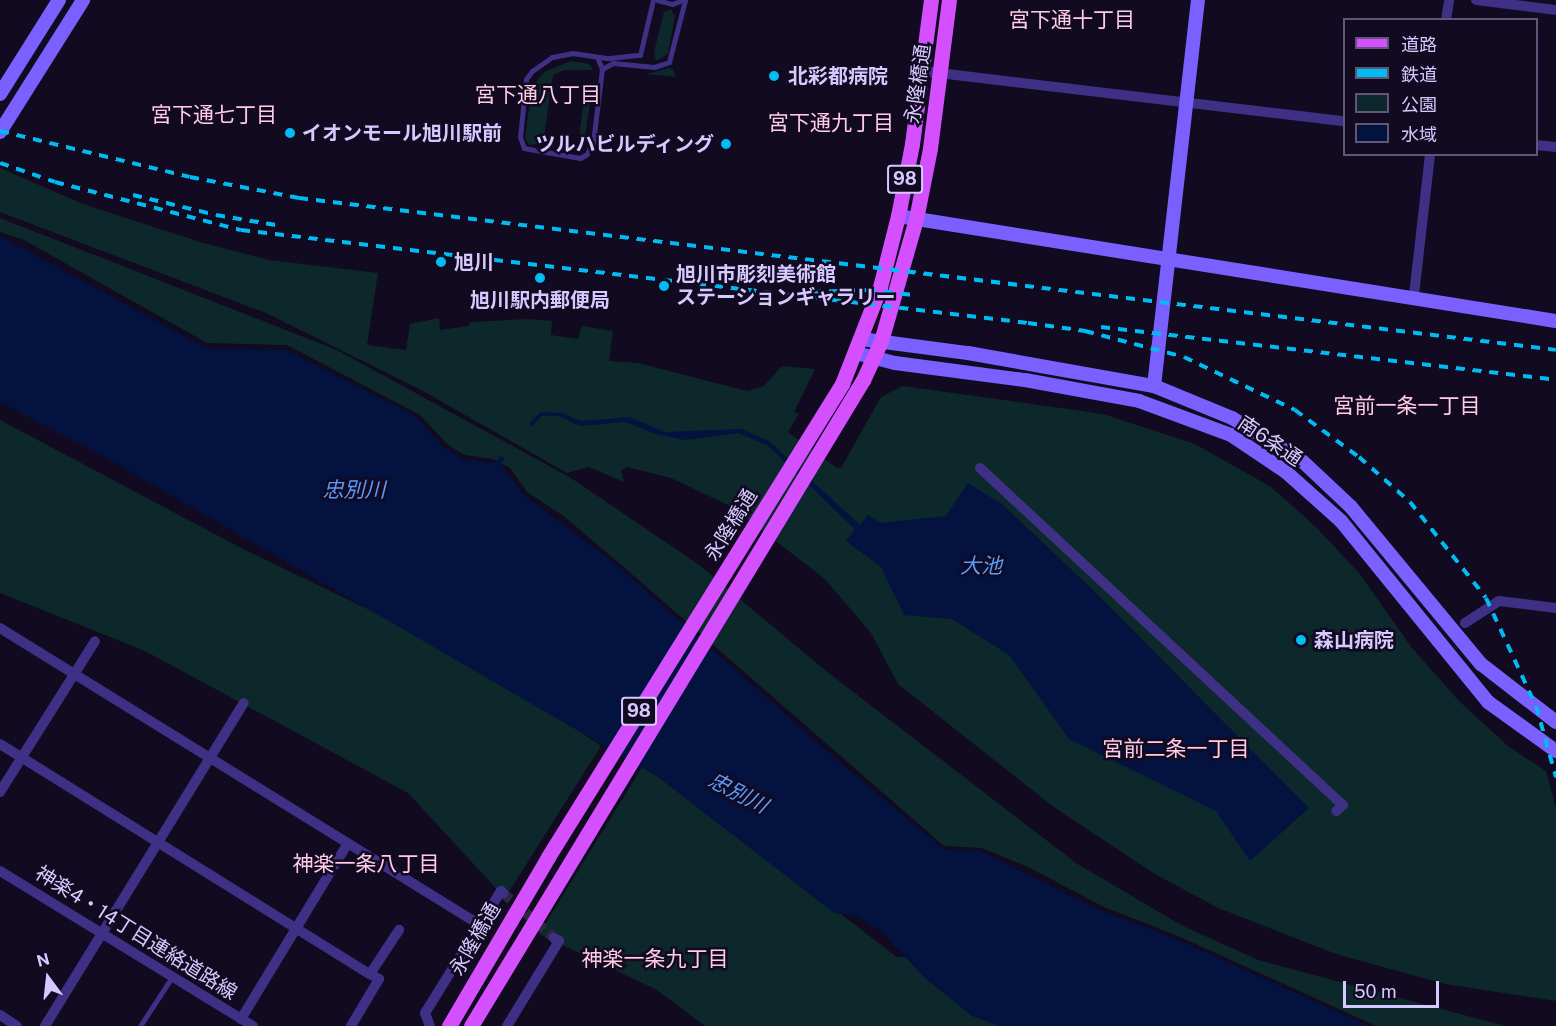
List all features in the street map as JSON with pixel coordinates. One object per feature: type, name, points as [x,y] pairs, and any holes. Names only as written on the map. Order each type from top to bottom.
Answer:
[{"type":"main road","name":"永隆橋通","points":[[449,1026],[548,857],[808,440],[858,346],[898,216],[922,71],[931,0]]},
{"type":"main road","name":"永隆橋通","points":[[471,1026],[564,869],[820,453],[881,340],[916,219],[941,73],[949,0]]},
{"type":"street","points":[[0,94],[59,0]]},
{"type":"street","points":[[0,132],[84,0]]},
{"type":"street","points":[[1154,386],[1198,0]]},
{"type":"street","points":[[1446,18],[1449,0]]},
{"type":"street","points":[[1476,0],[1556,10]]},
{"type":"street","points":[[922,71],[1343,121]]},
{"type":"street","points":[[1538,145],[1556,147]]},
{"type":"street","points":[[1413,295],[1430,156]]},
{"type":"street","points":[[898,216],[1413,295],[1556,321]]},
{"type":"street","name":"南6条通","points":[[858,346],[881,340],[1154,386],[1232,418],[1299,458],[1376,534],[1481,664],[1556,722]]},
{"type":"street","name":"南6条通","points":[[858,346],[872,359],[1025,380],[1139,401],[1231,435],[1286,472],[1341,521],[1488,702],[1556,751]]},
{"type":"street","points":[[980,468],[1343,805],[1336,811]]},
{"type":"street","points":[[1465,623],[1499,601],[1556,608]]},
{"type":"street","points":[[0,628],[211,757],[347,845],[480,925]]},
{"type":"street","points":[[0,792],[95,641]]},
{"type":"street","points":[[45,1026],[244,703]]},
{"type":"street","points":[[0,744],[157,844],[379,979],[351,1026]]},
{"type":"street","points":[[241,1019],[347,845]]},
{"type":"street","name":"神楽4・14丁目連絡道路線","points":[[0,871],[253,1026]]},
{"type":"street","points":[[430,1026],[425,1013],[501,891],[503,893]]},
{"type":"street","points":[[370,974],[399,930]]},
{"type":"street","points":[[507,1026],[559,941],[554,938]]},
{"type":"street","points":[[0,1015],[17,1026]]},
{"type":"lane","points":[[597,57],[602,69],[593,142],[587,154],[580,158],[524,148],[520,137],[526,79],[532,71],[552,57],[572,53],[597,57],[640,55],[655,0],[672,4],[684,0]]},
{"type":"lane","points":[[602,69],[613,63],[654,66],[669,62],[684,0]]},
{"type":"lane","points":[[140,1026],[172,976]]},
{"type":"green space","points":[[671,9],[675,16],[668,54],[656,61],[654,52],[664,12]]},
{"type":"green space","points":[[571,61],[589,64],[593,70],[564,70],[553,75],[543,143],[529,145],[525,137],[532,87],[544,72]]},
{"type":"green space","points":[[673,69],[676,77],[646,74]]},
{"type":"green space","points":[[586,86],[592,87],[584,145],[577,150]]},
{"type":"green space","points":[[0,168],[83,204],[200,242],[269,260],[378,273],[367,345],[406,350],[410,324],[439,318],[440,330],[469,326],[470,322],[527,319],[552,321],[551,335],[578,339],[582,326],[613,331],[609,361],[638,363],[747,391],[764,386],[782,366],[815,369],[794,412],[799,414],[788,432],[837,468],[841,468],[881,397],[903,386],[1103,414],[1195,444],[1271,487],[1316,527],[1359,573],[1412,648],[1459,701],[1509,747],[1546,771],[1556,808],[1556,1001],[1445,984],[1336,954],[1218,908],[1155,874],[1055,808],[898,684],[871,633],[825,579],[730,506],[671,478],[627,467],[621,471],[624,482],[589,467],[567,473],[421,390],[266,313],[0,212]]},
{"type":"green space","points":[[0,218],[337,350],[571,478],[698,564],[826,671],[1076,863],[1181,925],[1258,960],[1505,1026],[1376,1026],[1178,936],[1104,907],[1032,869],[982,848],[944,846],[565,517],[527,492],[510,468],[493,459],[464,455],[447,444],[420,415],[287,345],[207,343],[24,240],[0,232]]},
{"type":"green space","points":[[0,420],[243,549],[403,626],[520,691],[601,746],[505,898],[408,793],[145,651],[0,593]]},
{"type":"green space","points":[[644,764],[897,957],[924,957],[1001,1026],[705,1026],[657,990],[539,934]]},
{"type":"water","name":"忠別川","points":[[0,236],[206,348],[286,350],[414,415],[444,448],[465,460],[495,463],[500,456],[505,458],[501,465],[525,496],[616,564],[846,768],[945,850],[980,851],[1099,910],[1178,940],[1369,1026],[999,1026],[972,1016],[925,978],[881,931],[854,915],[834,913],[658,777],[107,458],[0,402]]},
{"type":"water","name":"大池","points":[[541,412],[561,413],[581,421],[630,417],[664,432],[741,429],[769,441],[860,525],[868,515],[881,523],[946,516],[968,483],[1003,505],[1092,589],[1309,808],[1250,861],[1216,811],[1069,739],[1009,655],[952,619],[904,615],[881,567],[846,541],[855,529],[767,445],[738,433],[685,440],[656,434],[625,422],[580,426],[559,416],[542,416],[531,427],[529,423]]},
{"type":"tunnel","points":[[503,893],[554,938]]},
{"type":"railway","points":[[0,131],[190,177],[299,198],[1556,350]]},
{"type":"railway","points":[[0,163],[55,182],[241,230],[1028,323],[1085,331],[1184,357],[1295,410],[1359,457],[1410,502],[1486,598],[1536,706],[1556,777]]},
{"type":"railway","points":[[133,195],[216,215],[282,226]]},
{"type":"railway","points":[[812,292],[867,290],[914,295]]},
{"type":"railway","points":[[1101,327],[1556,380]]},
{"type":"place","name":"北彩都病院","points":[[774,76]]},
{"type":"place","name":"イオンモール旭川駅前","points":[[290,133]]},
{"type":"place","name":"ツルハビルディング","points":[[726,144]]},
{"type":"place","name":"旭川","points":[[441,262]]},
{"type":"place","name":"旭川駅内郵便局","points":[[540,278]]},
{"type":"place","name":"旭川市彫刻美術館 ステーションギャラリー","points":[[664,286]]},
{"type":"place","name":"森山病院","points":[[1301,640]]},
{"type":"district","name":"宮下通十丁目","points":[[1072,20]]},
{"type":"district","name":"宮下通八丁目","points":[[538,95]]},
{"type":"district","name":"宮下通七丁目","points":[[214,115]]},
{"type":"district","name":"宮下通九丁目","points":[[831,123]]},
{"type":"district","name":"宮前一条一丁目","points":[[1407,406]]},
{"type":"district","name":"宮前二条一丁目","points":[[1176,749]]},
{"type":"district","name":"神楽一条八丁目","points":[[366,864]]},
{"type":"district","name":"神楽一条九丁目","points":[[655,959]]}]
